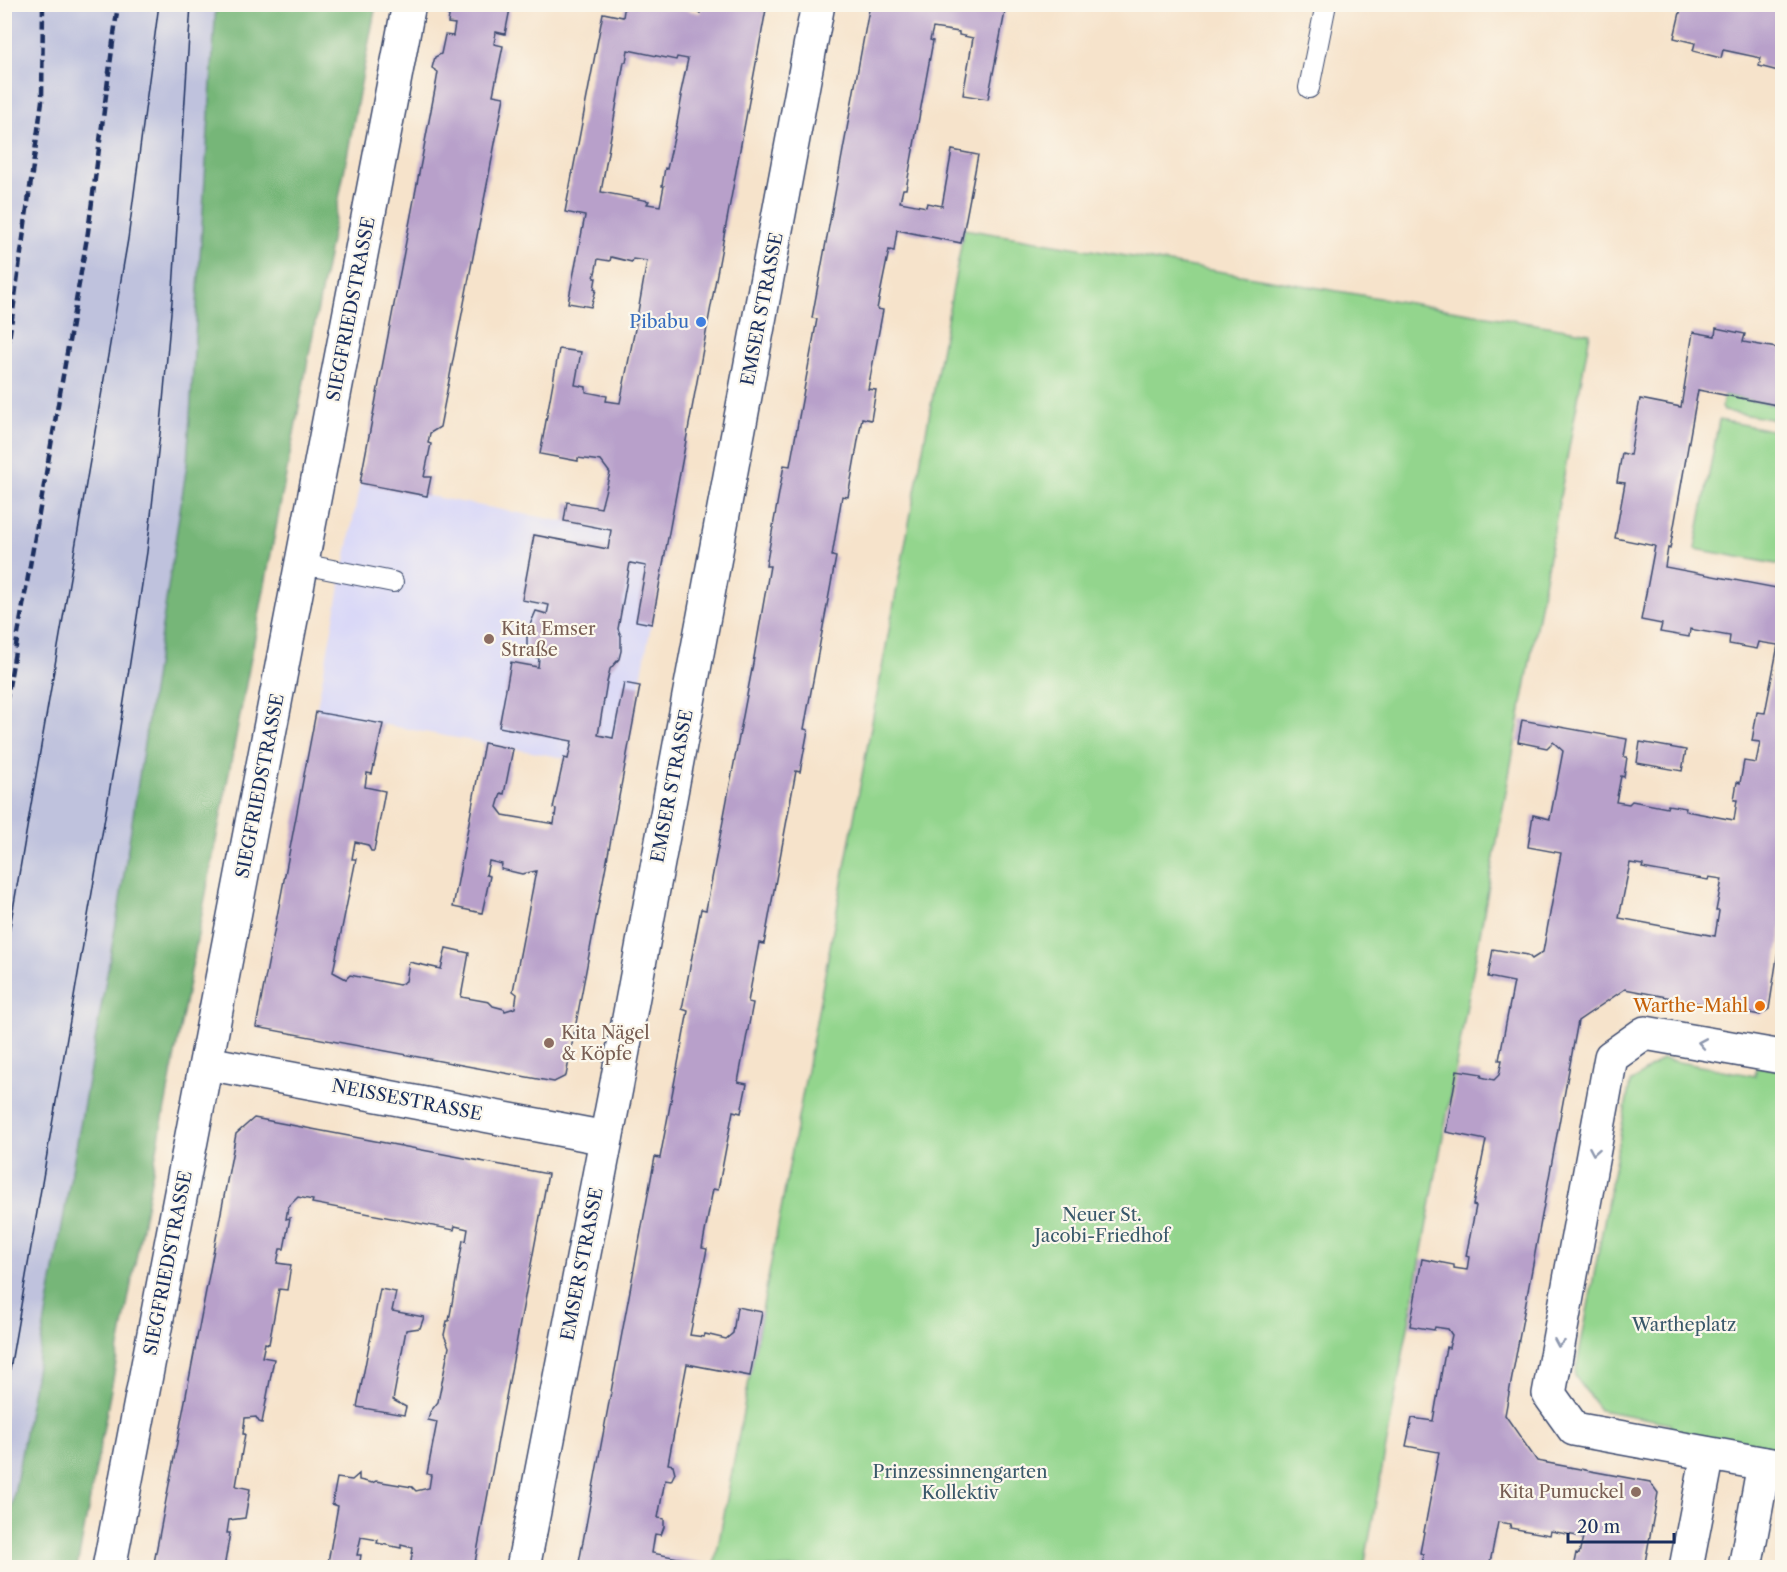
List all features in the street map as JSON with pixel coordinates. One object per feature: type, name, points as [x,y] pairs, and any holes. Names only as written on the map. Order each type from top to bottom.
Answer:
[{"type":"street","name":"SIEGFRIEDSTRASSE","points":[[109,1568],[409,4]]},
{"type":"street","name":"EMSER STRASSE","points":[[523,1568],[606,1138],[818,4]]},
{"type":"street","points":[[1745,1568],[1773,1466],[1574,1429],[1549,1394],[1611,1057],[1645,1033],[1782,1058]]},
{"type":"street","name":"NEISSESTRASSE","points":[[207,1063],[606,1138]]},
{"type":"street","points":[[1686,1568],[1708,1454]]},
{"type":"lane","points":[[1309,88],[1326,4]]},
{"type":"lane","points":[[302,564],[393,582]]},
{"type":"shaded area","points":[[5,5],[376,5],[77,1567],[5,1568]]},
{"type":"shaded area","name":"Kita Emser Straße","points":[[360,483],[667,541],[624,769],[316,712]]},
{"type":"green space","points":[[216,5],[376,5],[77,1567],[5,1567],[5,1545],[119,907],[187,464]]},
{"type":"green space","name":"Neuer St. Jacobi-Friedhof","points":[[964,229],[1590,333],[1364,1567],[714,1568]]},
{"type":"green space","points":[[1724,395],[1780,406],[1777,420],[1724,411],[1722,407]]},
{"type":"green space","points":[[1719,420],[1782,432],[1782,565],[1695,549]]},
{"type":"green space","name":"Wartheplatz","points":[[1662,1059],[1755,1076],[1757,1066],[1782,1070],[1782,1454],[1669,1434],[1670,1423],[1600,1410],[1575,1376],[1630,1083]]},
{"type":"building","points":[[445,4],[511,4],[505,34],[496,32],[494,44],[503,46],[493,95],[504,97],[440,427],[430,433],[428,443],[431,444],[424,477],[431,477],[427,496],[360,483],[436,84],[438,72],[432,68],[435,57],[441,54],[445,35],[453,36],[455,24],[448,23],[449,16],[443,12]]},
{"type":"building","points":[[625,4],[660,4],[700,13],[701,4],[767,4],[652,624],[636,621],[646,566],[630,563],[618,629],[621,636],[621,651],[619,659],[610,669],[607,682],[598,735],[613,738],[624,683],[640,686],[566,1076],[554,1082],[256,1027],[316,712],[383,724],[372,774],[367,773],[365,787],[385,791],[374,851],[371,851],[368,845],[355,842],[352,859],[356,859],[333,972],[346,979],[350,975],[399,985],[406,981],[409,962],[441,969],[446,948],[469,953],[461,997],[489,1002],[505,1011],[515,1008],[517,994],[513,991],[536,871],[522,874],[501,869],[502,864],[489,861],[486,875],[490,876],[482,913],[453,907],[484,743],[513,749],[504,794],[501,793],[497,807],[503,815],[554,824],[556,809],[553,808],[564,758],[568,759],[572,741],[499,727],[511,662],[538,667],[539,658],[527,656],[527,632],[536,611],[547,614],[549,605],[522,600],[534,535],[608,549],[611,530],[564,521],[567,502],[601,508],[610,473],[601,461],[578,458],[578,461],[540,454],[559,349],[581,352],[575,385],[586,387],[586,392],[607,396],[606,401],[620,403],[635,329],[647,261],[633,259],[632,262],[611,257],[610,261],[598,259],[594,278],[596,278],[594,289],[596,290],[591,307],[568,303],[585,216],[565,212],[603,13],[623,17]],"holes":[[[628,50],[676,60],[677,57],[688,59],[676,129],[667,169],[665,168],[660,206],[647,204],[649,201],[601,192]]]},
{"type":"building","points":[[870,4],[966,4],[1005,12],[988,99],[963,95],[973,38],[959,35],[959,32],[933,28],[930,40],[933,41],[906,189],[903,189],[900,202],[926,207],[927,203],[942,206],[952,150],[978,155],[964,229],[961,243],[897,230],[894,251],[889,250],[877,309],[883,310],[868,389],[876,390],[871,420],[862,418],[848,497],[842,496],[832,556],[836,557],[804,729],[808,730],[800,772],[796,771],[764,944],[759,943],[748,1002],[753,1003],[738,1082],[747,1084],[741,1113],[733,1111],[718,1190],[713,1189],[702,1248],[707,1249],[690,1335],[704,1337],[705,1334],[726,1339],[733,1333],[737,1307],[762,1312],[750,1376],[687,1364],[668,1464],[673,1465],[675,1473],[671,1481],[665,1480],[658,1518],[664,1519],[664,1527],[661,1535],[655,1534],[652,1553],[715,1565],[714,1568],[578,1568],[655,1157],[660,1158],[688,1011],[682,1009],[701,909],[706,910],[752,669],[770,566],[766,566],[784,465],[790,466],[817,319],[812,318]]},
{"type":"building","points":[[1682,4],[1774,4],[1782,6],[1782,72],[1759,66],[1761,58],[1723,50],[1721,58],[1693,51],[1695,43],[1674,38]]},
{"type":"building","points":[[1716,328],[1745,334],[1743,342],[1782,349],[1782,406],[1698,390],[1665,567],[1782,589],[1782,925],[1769,1009],[1760,1015],[1625,989],[1578,1021],[1505,1415],[1537,1461],[1650,1482],[1658,1493],[1644,1568],[1573,1568],[1583,1537],[1551,1531],[1550,1535],[1510,1528],[1511,1524],[1498,1522],[1489,1568],[1421,1568],[1423,1554],[1420,1553],[1439,1452],[1406,1446],[1412,1418],[1433,1421],[1446,1347],[1449,1348],[1452,1335],[1448,1329],[1435,1327],[1434,1330],[1410,1326],[1422,1259],[1467,1270],[1469,1257],[1466,1256],[1476,1206],[1473,1205],[1486,1140],[1446,1132],[1457,1070],[1482,1074],[1481,1077],[1494,1080],[1499,1075],[1502,1060],[1499,1060],[1514,982],[1488,977],[1493,949],[1528,955],[1532,959],[1543,952],[1561,853],[1528,847],[1533,815],[1550,819],[1563,751],[1553,742],[1547,748],[1518,742],[1522,720],[1627,739],[1624,777],[1621,776],[1616,802],[1629,804],[1632,801],[1667,808],[1668,805],[1686,808],[1685,811],[1734,820],[1737,782],[1740,783],[1744,761],[1756,763],[1760,742],[1752,741],[1757,712],[1765,713],[1778,645],[1759,642],[1757,649],[1729,644],[1730,636],[1690,629],[1689,637],[1660,632],[1662,624],[1641,620],[1655,546],[1615,538],[1625,483],[1617,482],[1622,453],[1630,455],[1640,399],[1681,407],[1693,332],[1715,336]],"holes":[[[1630,863],[1643,865],[1642,868],[1708,880],[1709,877],[1722,879],[1716,911],[1719,911],[1715,936],[1619,918]]]},
{"type":"building","points":[[1640,742],[1686,750],[1682,771],[1637,763]]},
{"type":"building","points":[[254,1118],[548,1174],[474,1568],[410,1568],[413,1548],[377,1543],[378,1540],[361,1537],[357,1555],[361,1555],[359,1568],[327,1568],[338,1506],[332,1504],[337,1478],[352,1480],[359,1474],[359,1480],[372,1483],[376,1481],[412,1487],[416,1491],[429,1488],[431,1475],[427,1474],[437,1422],[428,1420],[430,1412],[438,1402],[449,1347],[444,1335],[447,1321],[449,1321],[463,1240],[466,1241],[468,1229],[455,1226],[454,1230],[312,1203],[313,1200],[298,1197],[288,1207],[286,1219],[290,1218],[284,1249],[280,1249],[277,1263],[291,1265],[287,1290],[279,1289],[269,1344],[265,1343],[262,1357],[274,1359],[262,1423],[256,1417],[245,1418],[243,1434],[245,1434],[236,1486],[250,1489],[245,1518],[229,1520],[227,1533],[230,1533],[224,1568],[153,1568],[236,1134]]},
{"type":"building","points":[[380,1289],[396,1292],[392,1311],[424,1317],[420,1328],[406,1330],[393,1400],[406,1407],[404,1415],[357,1407]]},
{"type":"tram line","points":[[4,962],[128,239],[159,4]]},
{"type":"tram line","points":[[4,1404],[116,753],[147,552],[173,290],[191,4]]},
{"type":"railway","points":[[4,376],[42,101],[43,4]]},
{"type":"railway","points":[[4,715],[88,232],[118,4]]},
{"type":"place","name":"Pibabu","points":[[701,322]]},
{"type":"place","name":"Kita Emser Straße","points":[[489,639]]},
{"type":"place","name":"Warthe-Mahl","points":[[1760,1006]]},
{"type":"place","name":"Kita Nägel & Köpfe","points":[[549,1043]]},
{"type":"place","name":"Kita Pumuckel","points":[[1636,1492]]},
{"type":"park label","name":"Prinzessinnengarten Kollektiv","points":[[960,1482]]}]
